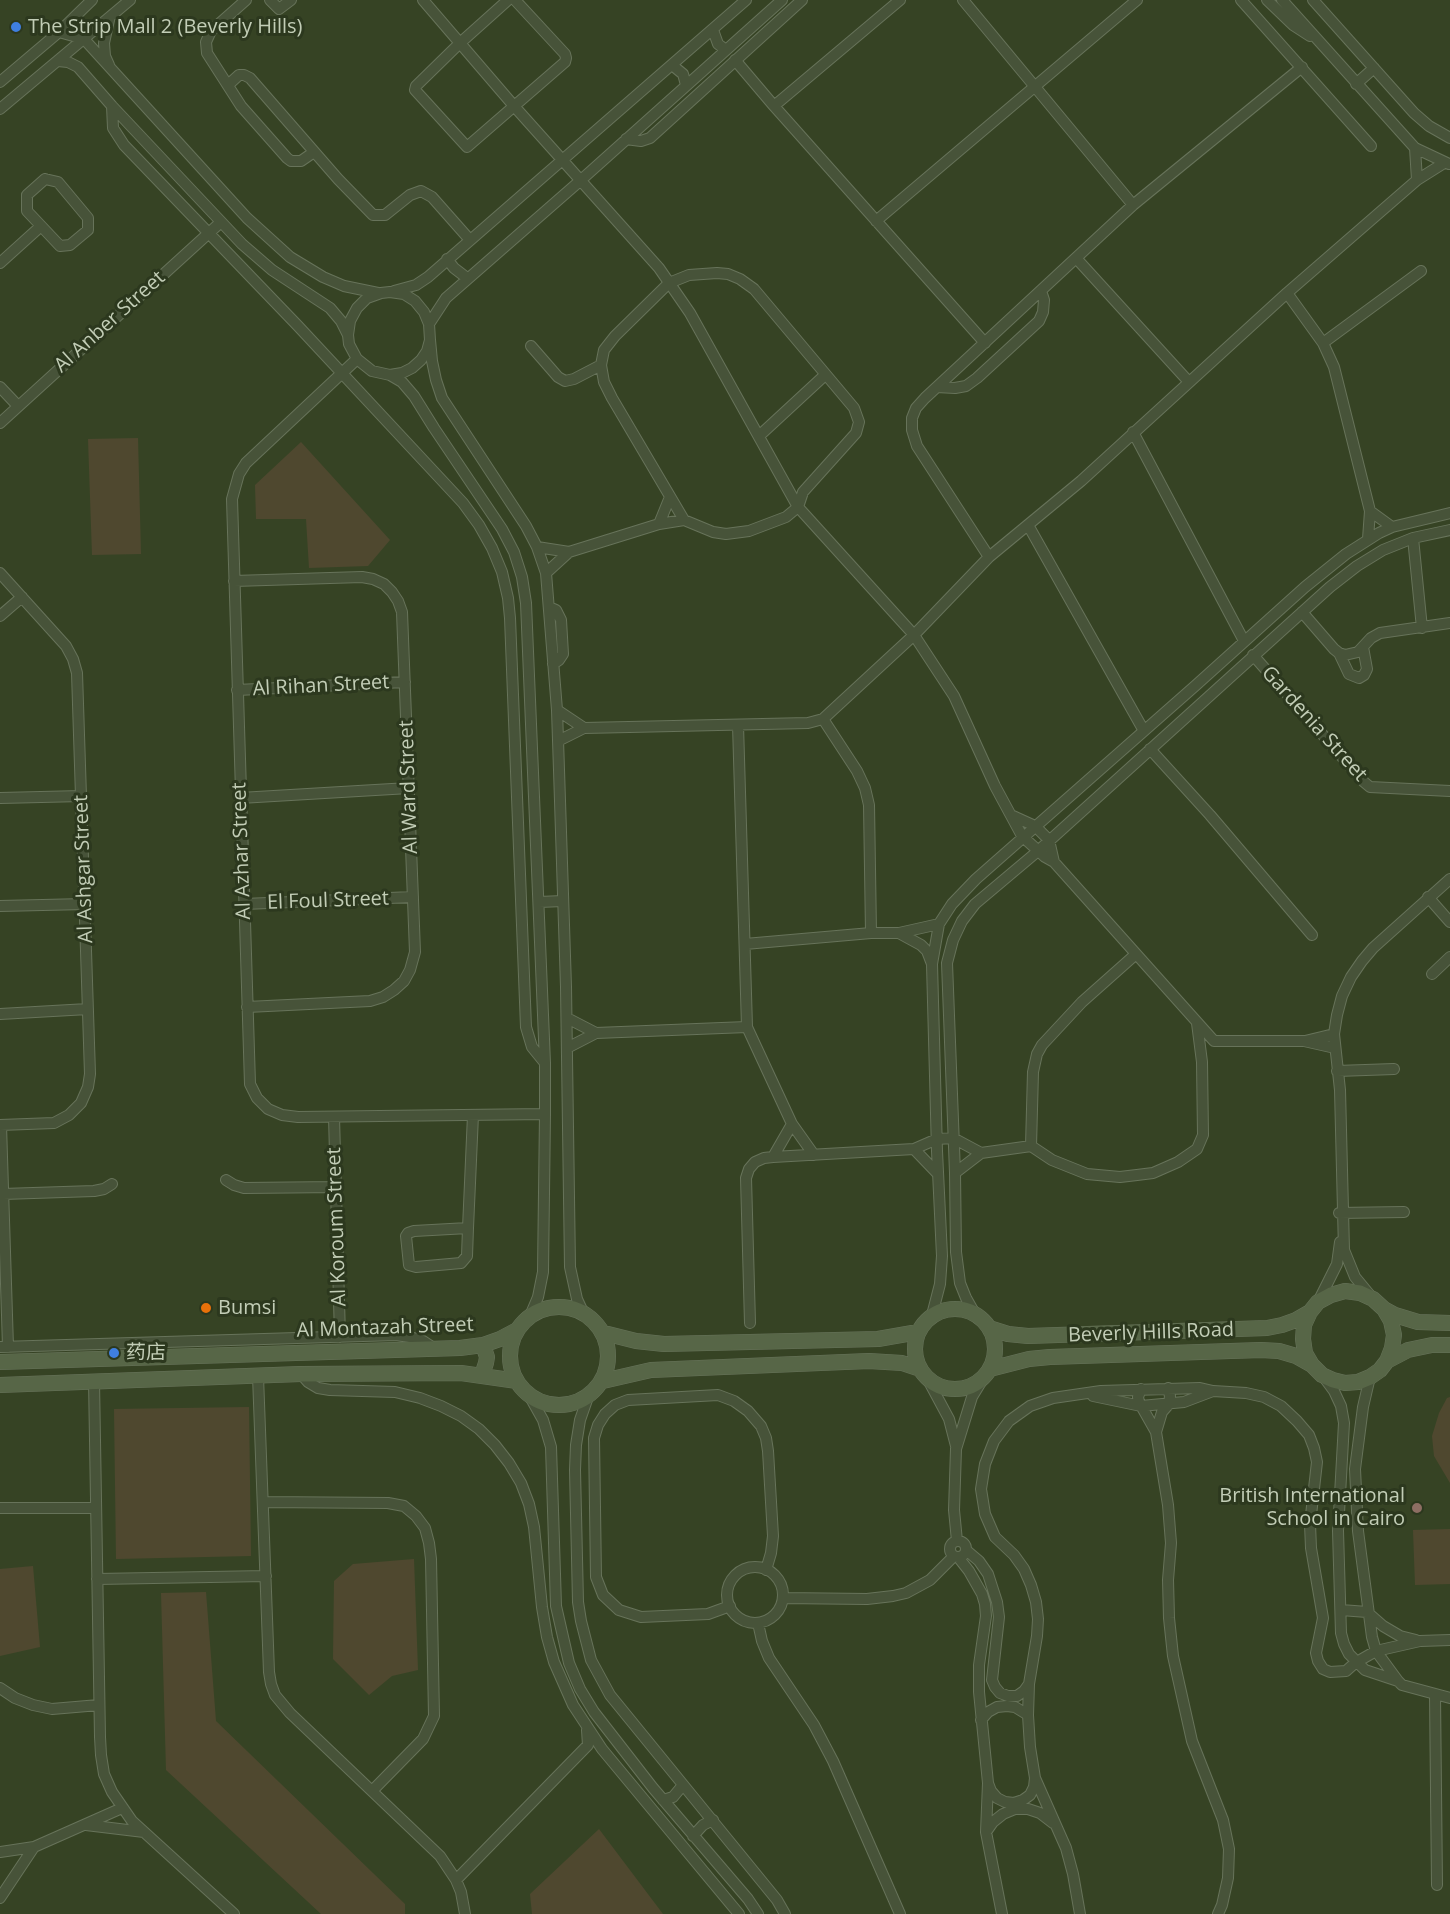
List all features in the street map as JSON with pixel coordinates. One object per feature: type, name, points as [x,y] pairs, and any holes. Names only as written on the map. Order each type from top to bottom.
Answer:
[{"type":"street","points":[[0,82],[59,32],[92,0]]},
{"type":"street","points":[[0,109],[109,20],[130,0]]},
{"type":"street","points":[[246,0],[211,31],[206,42],[209,58],[241,106],[287,158],[291,161],[302,161],[315,152]]},
{"type":"street","points":[[270,0],[279,9],[291,0]]},
{"type":"street","points":[[423,0],[514,106],[645,250],[669,283],[690,313],[798,507],[914,635],[954,696],[995,786],[1022,836],[1054,862],[1214,1041],[1304,1041],[1335,1048]]},
{"type":"street","points":[[508,0],[416,86],[417,94],[467,147],[565,62],[565,54],[515,0]]},
{"type":"street","points":[[348,335],[350,321],[357,308],[367,298],[416,285],[428,277],[746,0]]},
{"type":"street","points":[[429,324],[446,298],[467,278],[581,180],[782,0]]},
{"type":"street","points":[[626,139],[641,141],[650,138],[802,0]]},
{"type":"street","points":[[774,106],[900,0]]},
{"type":"street","points":[[963,0],[1133,205]]},
{"type":"street","points":[[876,221],[1137,0]]},
{"type":"street","points":[[1241,0],[1371,146]]},
{"type":"street","points":[[1267,0],[1303,33],[1318,40]]},
{"type":"street","points":[[1282,0],[1415,148],[1447,164]]},
{"type":"street","points":[[1313,0],[1414,113],[1429,126],[1450,138]]},
{"type":"street","points":[[109,20],[104,43],[105,56],[112,70]]},
{"type":"street","points":[[713,30],[718,44],[726,50]]},
{"type":"street","points":[[59,32],[84,39],[247,218],[290,257],[323,277],[344,286],[366,292],[404,294],[415,301],[424,312],[429,324],[434,370],[442,398],[526,526],[537,547],[546,573],[557,710],[567,1018],[570,1267],[577,1299],[583,1312]]},
{"type":"street","points":[[735,60],[985,343]]},
{"type":"street","points":[[58,61],[68,62],[78,67],[242,244],[272,270],[330,308],[341,321],[348,335],[352,352],[357,359],[372,371],[390,375],[402,382],[414,396],[502,529],[514,552],[522,577],[526,603],[545,1063],[543,1277],[530,1316]]},
{"type":"street","points":[[672,65],[683,74],[686,85]]},
{"type":"street","points":[[989,557],[918,446],[912,430],[912,418],[916,408],[1133,205],[1302,67]]},
{"type":"street","points":[[1356,84],[1374,68]]},
{"type":"street","points":[[228,85],[239,75],[248,76],[346,188],[373,215],[385,215],[410,195],[421,191],[427,192],[470,240]]},
{"type":"street","points":[[112,106],[113,128],[118,137],[343,373],[463,503],[492,548],[502,572],[510,618],[526,1027],[532,1047],[545,1063]]},
{"type":"street","points":[[1415,148],[1417,180]]},
{"type":"street","points":[[558,741],[584,728],[808,723],[823,719],[914,635],[989,557],[1081,481],[1287,293],[1417,180],[1447,164]]},
{"type":"street","points":[[45,179],[58,182],[85,212],[90,224],[88,230],[75,243],[65,246],[60,246],[41,226],[27,211],[26,200],[27,195],[45,179]]},
{"type":"street","name":"Al Anber Street","points":[[0,423],[221,222]]},
{"type":"street","points":[[0,263],[41,226]]},
{"type":"street","points":[[1076,258],[1189,382]]},
{"type":"street","points":[[447,259],[467,278]]},
{"type":"street","points":[[1323,343],[1421,271]]},
{"type":"street","points":[[546,573],[569,552],[660,524],[684,520],[713,532],[726,534],[757,530],[770,525],[786,517],[798,507],[803,492],[856,433],[859,427],[854,408],[754,289],[729,274],[704,273],[679,278],[669,283],[615,336],[604,350],[601,364],[604,382],[612,398],[684,520]]},
{"type":"street","points":[[937,387],[966,386],[1039,321],[1043,312],[1044,300],[1041,291]]},
{"type":"street","points":[[1287,293],[1323,343],[1330,355],[1338,379],[1370,510],[1368,539]]},
{"type":"street","points":[[390,375],[412,368],[427,351],[430,340]]},
{"type":"street","points":[[531,346],[558,377],[565,381],[574,380],[601,364]]},
{"type":"street","name":"Al Azhar Street","points":[[357,359],[246,463],[239,474],[232,499],[250,1084],[257,1098],[268,1109],[282,1115],[333,1117],[545,1114]]},
{"type":"street","points":[[759,436],[825,375]]},
{"type":"street","points":[[0,387],[18,406]]},
{"type":"street","points":[[1133,432],[1244,641]]},
{"type":"street","points":[[660,524],[670,497]]},
{"type":"street","points":[[1370,510],[1392,527]]},
{"type":"street","points":[[932,1315],[942,1269],[932,964],[939,924],[952,904],[1022,836],[1195,686],[1305,586],[1368,539],[1392,527],[1450,513]]},
{"type":"street","points":[[1028,525],[1144,731]]},
{"type":"street","points":[[1028,1715],[1007,1701],[994,1688],[992,1680],[999,1617],[994,1588],[979,1562],[951,1554],[950,1547],[957,1541],[954,1479],[956,1449],[972,1397],[988,1372],[994,1359],[995,1348],[989,1328],[975,1314],[963,1290],[957,1265],[947,963],[953,940],[962,921],[975,904],[1038,851],[1203,699],[1330,587],[1383,550],[1413,538],[1450,530]]},
{"type":"street","points":[[1413,538],[1422,627]]},
{"type":"street","points":[[537,547],[569,552]]},
{"type":"street","name":"Al Ashgar Street","points":[[0,573],[66,646],[77,673],[90,1074],[88,1087],[81,1103],[69,1115],[54,1123],[1,1125]]},
{"type":"street","name":"Al Ward Street","points":[[234,581],[362,577],[384,584],[399,601],[402,612],[415,952],[404,981],[383,997],[370,1001],[247,1006]]},
{"type":"street","points":[[0,616],[22,597]]},
{"type":"street","points":[[1302,612],[1339,653],[1349,674],[1359,678],[1367,669],[1363,647]]},
{"type":"street","points":[[1339,653],[1350,655],[1358,652],[1371,638],[1380,633],[1450,623]]},
{"type":"street","name":"Gardenia Street","points":[[1253,655],[1370,787],[1450,790]]},
{"type":"street","name":"Al Rihan Street","points":[[237,690],[405,682]]},
{"type":"street","points":[[1195,686],[1203,699]]},
{"type":"street","points":[[557,710],[584,728]]},
{"type":"street","points":[[823,719],[857,771],[865,788],[868,806],[870,933]]},
{"type":"street","points":[[738,725],[747,1027],[792,1124],[814,1155]]},
{"type":"street","points":[[1150,749],[1210,815],[1312,935]]},
{"type":"street","points":[[240,798],[409,788]]},
{"type":"street","points":[[0,798],[82,796]]},
{"type":"street","points":[[1012,816],[1035,826],[1049,840],[1054,862]]},
{"type":"street","points":[[1398,1681],[1375,1675],[1355,1663],[1348,1654],[1341,1634],[1338,1531],[1344,1423],[1341,1406],[1334,1391],[1305,1353],[1302,1339],[1304,1325],[1332,1274],[1339,1254],[1340,1090],[1334,1034],[1342,996],[1351,977],[1372,948],[1450,879]]},
{"type":"street","name":"El Foul Street","points":[[244,904],[413,897]]},
{"type":"street","points":[[1428,897],[1450,922]]},
{"type":"street","points":[[539,902],[563,901]]},
{"type":"street","points":[[0,906],[85,904]]},
{"type":"street","points":[[745,944],[870,933],[899,933],[939,924]]},
{"type":"street","points":[[899,933],[921,945],[927,951],[932,964]]},
{"type":"street","points":[[1031,1146],[1033,1072],[1037,1054],[1042,1045],[1082,1002],[1136,954]]},
{"type":"street","points":[[1450,957],[1434,976],[1450,967]]},
{"type":"street","points":[[932,964],[947,963]]},
{"type":"street","points":[[0,1014],[88,1009]]},
{"type":"street","points":[[567,1018],[596,1033]]},
{"type":"street","points":[[955,1173],[981,1153],[1031,1146],[1052,1160],[1087,1174],[1120,1177],[1153,1173],[1178,1162],[1197,1149],[1203,1135],[1202,1062],[1197,1022]]},
{"type":"street","points":[[567,1048],[596,1033],[747,1027]]},
{"type":"street","points":[[1304,1041],[1334,1034]]},
{"type":"street","points":[[1202,1062],[1214,1041]]},
{"type":"street","points":[[1337,1071],[1394,1069]]},
{"type":"street","points":[[468,1228],[411,1231],[406,1236],[409,1265],[416,1268],[461,1263],[467,1256],[473,1115]]},
{"type":"street","name":"Al Koroum Street","points":[[333,1117],[340,1337]]},
{"type":"street","points":[[773,1157],[792,1124]]},
{"type":"street","points":[[1,1125],[4,1347],[396,1335],[423,1341],[435,1349]]},
{"type":"street","points":[[750,1323],[746,1178],[755,1162],[773,1157],[914,1149],[937,1139],[953,1138],[981,1153]]},
{"type":"street","points":[[914,1149],[938,1174]]},
{"type":"street","points":[[226,1180],[244,1188],[336,1187]]},
{"type":"street","points":[[3,1194],[94,1191],[112,1184]]},
{"type":"street","points":[[1341,1213],[1404,1212]]},
{"type":"street","points":[[1317,1370],[1333,1380],[1345,1383],[1358,1382],[1370,1377],[1387,1361],[1394,1335],[1391,1321],[1355,1277],[1346,1257],[1341,1213]]},
{"type":"street","points":[[1314,1307],[1331,1294],[1345,1291],[1360,1293],[1395,1315],[1418,1322],[1450,1323]]},
{"type":"street","points":[[528,1395],[539,1402],[564,1406],[588,1397],[603,1381],[609,1357],[608,1345],[604,1333],[595,1321],[583,1312],[561,1306],[540,1310],[530,1316],[517,1330],[511,1347],[510,1365],[517,1382],[543,1420],[551,1447],[556,1606],[569,1663],[580,1689],[594,1712],[663,1800],[748,1899],[758,1914]]},
{"type":"street","name":"Beverly Hills Road","points":[[989,1328],[1008,1334],[1028,1336],[1267,1328],[1296,1320],[1314,1307]]},
{"type":"street","points":[[956,1449],[949,1419],[915,1357],[915,1344],[918,1332],[932,1315],[942,1310],[953,1308],[975,1314]]},
{"type":"street","name":"Al Montazah Street","points":[[0,1362],[435,1349],[483,1345],[501,1340],[517,1330]]},
{"type":"street","points":[[604,1333],[636,1341],[664,1344],[871,1340],[918,1332]]},
{"type":"street","points":[[482,1375],[486,1363],[483,1345]]},
{"type":"street","points":[[1387,1361],[1408,1350],[1450,1345]]},
{"type":"street","name":"Beverly Hills Road","points":[[988,1372],[1009,1363],[1050,1357],[1261,1350],[1279,1351],[1296,1356],[1317,1370]]},
{"type":"street","points":[[300,1352],[301,1374],[318,1388],[395,1392],[420,1398],[460,1416],[495,1444],[521,1483],[529,1504],[534,1527],[547,1636],[554,1662],[573,1705],[602,1749],[739,1914]]},
{"type":"street","points":[[42,1361],[43,1384]]},
{"type":"street","points":[[603,1381],[651,1370],[869,1361],[902,1363],[924,1373],[938,1385],[951,1389],[964,1388],[976,1383],[988,1372]]},
{"type":"street","points":[[0,1384],[301,1374],[461,1373],[517,1382]]},
{"type":"street","points":[[258,1376],[269,1672],[275,1695],[290,1713],[440,1856],[456,1880],[465,1914]]},
{"type":"street","points":[[1370,1377],[1362,1414],[1355,1469],[1358,1531],[1367,1612],[1376,1651],[1402,1685],[1450,1698]]},
{"type":"street","points":[[94,1381],[100,1755],[104,1774],[112,1792],[132,1821],[234,1914]]},
{"type":"street","points":[[1156,1431],[1162,1412],[1169,1404],[1168,1388]]},
{"type":"street","points":[[1080,1914],[1066,1848],[1035,1778],[1030,1747],[1029,1684],[1037,1636],[1036,1602],[1024,1569],[1014,1555],[995,1537],[985,1514],[981,1489],[984,1464],[994,1441],[1010,1421],[1030,1406],[1053,1398],[1101,1391],[1200,1388],[1264,1397],[1281,1406],[1309,1435],[1317,1462],[1310,1524],[1311,1548],[1323,1618],[1316,1653],[1323,1669],[1330,1672],[1346,1671],[1376,1651],[1420,1641],[1450,1640]]},
{"type":"street","points":[[1142,1389],[1138,1397],[1156,1431],[1168,1505],[1171,1543],[1168,1580],[1169,1618],[1173,1656],[1192,1741],[1223,1820],[1229,1849],[1228,1878],[1218,1914]]},
{"type":"street","points":[[1078,1395],[1141,1406],[1169,1404],[1199,1398],[1213,1391]]},
{"type":"street","points":[[729,1606],[708,1614],[640,1617],[619,1610],[603,1594],[596,1578],[594,1438],[605,1414],[615,1405],[628,1400],[718,1395],[734,1401],[748,1411],[761,1426],[768,1451],[773,1536],[766,1570]]},
{"type":"street","points":[[588,1397],[580,1420],[575,1463],[578,1602],[591,1660],[610,1695],[777,1900],[785,1914]]},
{"type":"street","points":[[263,1502],[388,1503],[404,1506],[425,1528],[431,1559],[434,1716],[423,1739],[373,1790]]},
{"type":"street","points":[[0,1508],[96,1508]]},
{"type":"street","points":[[1338,1531],[1358,1531]]},
{"type":"street","points":[[783,1598],[867,1599],[906,1593],[930,1580],[959,1555]]},
{"type":"street","points":[[959,1555],[982,1594],[985,1604],[979,1665],[981,1720],[988,1783],[986,1832],[1002,1914]]},
{"type":"street","points":[[750,1568],[766,1570],[779,1581],[783,1598],[777,1612],[772,1617],[758,1623],[744,1621],[729,1606],[728,1590],[735,1576],[742,1570],[750,1568]]},
{"type":"street","points":[[97,1579],[266,1576]]},
{"type":"street","points":[[540,1578],[554,1577]]},
{"type":"street","points":[[1341,1610],[1367,1612],[1383,1626],[1401,1636],[1420,1641]]},
{"type":"street","points":[[758,1623],[769,1658],[814,1725],[833,1761],[900,1914]]},
{"type":"street","points":[[981,1720],[988,1712],[1024,1691],[1029,1684]]},
{"type":"street","points":[[0,1688],[15,1698],[52,1709],[99,1705]]},
{"type":"street","points":[[1435,1695],[1437,1886]]},
{"type":"street","points":[[456,1880],[588,1745],[587,1725],[594,1712]]},
{"type":"street","points":[[588,1745],[602,1749],[614,1748],[620,1744]]},
{"type":"street","points":[[986,1832],[993,1822],[1030,1795],[1035,1778]]},
{"type":"street","points":[[988,1783],[997,1798],[1040,1813],[1057,1828]]},
{"type":"street","points":[[663,1800],[673,1797],[683,1785]]},
{"type":"street","points":[[0,1852],[34,1847],[122,1808]]},
{"type":"street","points":[[693,1836],[703,1825],[713,1820]]},
{"type":"street","points":[[85,1825],[145,1832]]},
{"type":"street","points":[[0,1898],[34,1847]]},
{"type":"shaded area","points":[[138,438],[141,554],[92,555],[88,439]]},
{"type":"shaded area","points":[[301,442],[390,540],[368,566],[309,568],[306,519],[256,519],[255,485]]},
{"type":"shaded area","points":[[1450,1397],[1450,1483],[1434,1456],[1432,1436],[1439,1413],[1447,1398]]},
{"type":"shaded area","points":[[249,1407],[251,1556],[116,1559],[114,1409]]},
{"type":"shaded area","points":[[1450,1529],[1450,1584],[1415,1585],[1413,1530]]},
{"type":"shaded area","points":[[414,1559],[418,1670],[392,1676],[369,1695],[333,1659],[334,1581],[353,1564]]},
{"type":"shaded area","points":[[33,1566],[40,1647],[0,1656],[0,1569]]},
{"type":"shaded area","points":[[206,1592],[216,1721],[405,1904],[405,1914],[321,1914],[166,1770],[161,1593]]},
{"type":"shaded area","points":[[599,1829],[663,1914],[532,1914],[530,1894]]},
{"type":"place","name":"The Strip Mall 2 (Beverly Hills)","points":[[16,27]]},
{"type":"place","name":"Bumsi","points":[[206,1308]]},
{"type":"place","name":"药店","points":[[114,1353]]},
{"type":"place","name":"British International School in Cairo","points":[[1417,1508]]}]
